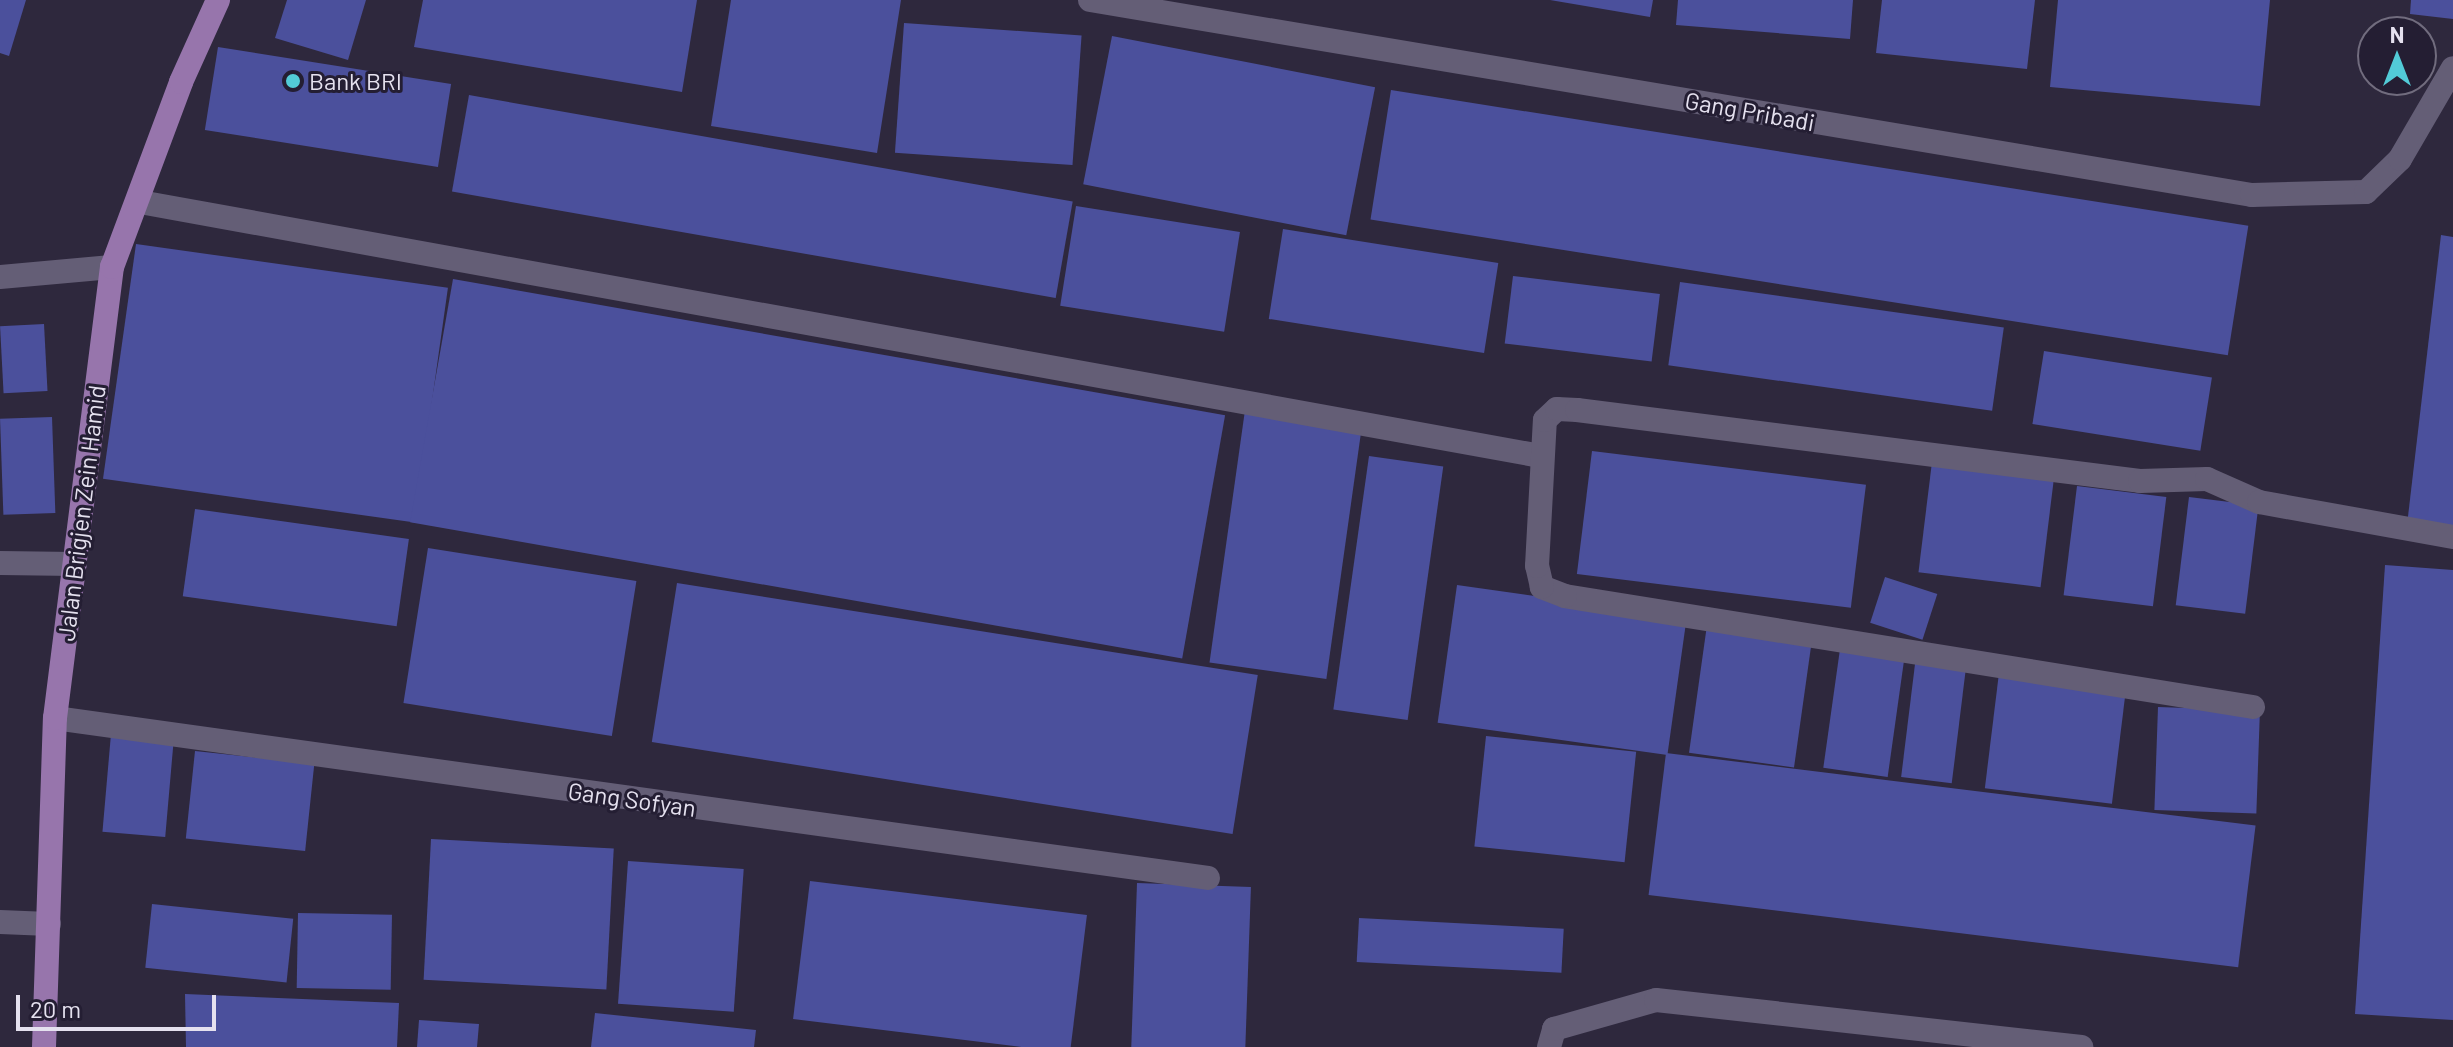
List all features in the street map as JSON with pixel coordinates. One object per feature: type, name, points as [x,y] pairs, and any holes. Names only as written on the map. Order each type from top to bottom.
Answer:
[{"type":"main road","name":"Jalan Brigjen Zein Hamid","points":[[44,1047],[55,718],[112,267],[140,202],[181,82],[218,0]]},
{"type":"street","name":"Gang Pribadi","points":[[1090,0],[2252,195],[2366,192],[2400,159],[2453,68]]},
{"type":"street","points":[[140,202],[1541,456]]},
{"type":"street","points":[[0,277],[112,267]]},
{"type":"street","points":[[2253,707],[1565,596],[1542,587],[1537,566],[1545,420],[1557,409],[1577,410],[2140,481],[2207,479],[2259,502],[2453,537]]},
{"type":"street","points":[[0,563],[75,564]]},
{"type":"street","name":"Gang Sofyan","points":[[55,718],[1208,878]]},
{"type":"street","points":[[0,922],[49,924]]},
{"type":"street","points":[[1549,1047],[1554,1029],[1656,1000],[2081,1047]]},
{"type":"building","points":[[0,0],[26,0],[9,56],[0,53]]},
{"type":"building","points":[[287,0],[366,0],[348,60],[275,38]]},
{"type":"building","points":[[423,0],[697,0],[682,92],[414,47]]},
{"type":"building","points":[[731,0],[901,0],[877,153],[711,126]]},
{"type":"building","points":[[1550,0],[1653,0],[1650,17]]},
{"type":"building","points":[[1678,0],[1853,0],[1850,39],[1676,25]]},
{"type":"building","points":[[1882,0],[2035,0],[2027,69],[1876,53]]},
{"type":"building","points":[[2058,0],[2270,0],[2260,106],[2050,87]]},
{"type":"building","points":[[2411,0],[2453,0],[2453,19],[2410,14]]},
{"type":"building","points":[[904,23],[1082,35],[1072,165],[895,153]]},
{"type":"building","points":[[1112,36],[1375,87],[1346,235],[1083,184]]},
{"type":"building","points":[[218,47],[451,84],[438,167],[205,130]]},
{"type":"building","points":[[1391,90],[2248,226],[2228,355],[1371,219]]},
{"type":"building","points":[[469,95],[1073,201],[1056,298],[452,192]]},
{"type":"building","points":[[1076,206],[1240,232],[1224,332],[1060,306]]},
{"type":"building","points":[[1283,229],[1498,263],[1484,353],[1269,319]]},
{"type":"building","points":[[2441,235],[2453,237],[2453,530],[2407,525]]},
{"type":"building","points":[[136,244],[448,288],[415,523],[103,479]]},
{"type":"building","points":[[1513,276],[1660,294],[1652,362],[1505,343]]},
{"type":"building","points":[[453,279],[1225,415],[1182,658],[410,522]]},
{"type":"building","points":[[1680,282],[2004,328],[1992,411],[1668,365]]},
{"type":"building","points":[[44,324],[48,391],[4,393],[0,326]]},
{"type":"building","points":[[2044,351],[2212,378],[2200,451],[2032,424]]},
{"type":"building","points":[[1245,410],[1362,426],[1326,679],[1210,663]]},
{"type":"building","points":[[52,417],[55,513],[3,515],[0,419]]},
{"type":"building","points":[[1592,451],[1866,485],[1851,608],[1577,574]]},
{"type":"building","points":[[1369,456],[1443,466],[1408,720],[1333,710]]},
{"type":"building","points":[[1932,462],[2054,477],[2041,587],[1918,572]]},
{"type":"building","points":[[2077,486],[2166,497],[2153,606],[2064,595]]},
{"type":"building","points":[[2189,497],[2258,506],[2245,614],[2176,605]]},
{"type":"building","points":[[195,509],[409,539],[397,626],[183,596]]},
{"type":"building","points":[[428,548],[636,581],[612,736],[403,703]]},
{"type":"building","points":[[2385,565],[2453,570],[2453,1020],[2355,1014]]},
{"type":"building","points":[[1885,577],[1937,594],[1922,640],[1870,623]]},
{"type":"building","points":[[677,583],[1258,675],[1233,834],[652,742]]},
{"type":"building","points":[[1457,585],[1687,617],[1667,755],[1438,723]]},
{"type":"building","points":[[1707,625],[1812,640],[1794,767],[1689,753]]},
{"type":"building","points":[[1840,649],[1904,658],[1888,777],[1823,768]]},
{"type":"building","points":[[1916,656],[1967,662],[1952,783],[1901,777]]},
{"type":"building","points":[[1999,673],[2126,689],[2112,804],[1985,788]]},
{"type":"building","points":[[2158,707],[2260,711],[2256,813],[2154,810]]},
{"type":"building","points":[[111,734],[174,739],[165,837],[102,832]]},
{"type":"building","points":[[1486,736],[1636,752],[1625,862],[1474,846]]},
{"type":"building","points":[[195,751],[314,764],[305,851],[186,839]]},
{"type":"building","points":[[1666,753],[2256,825],[2238,967],[1649,895]]},
{"type":"building","points":[[431,839],[614,849],[606,989],[424,980]]},
{"type":"building","points":[[628,861],[744,869],[734,1012],[618,1004]]},
{"type":"building","points":[[810,881],[1087,915],[1071,1047],[1021,1047],[793,1019]]},
{"type":"building","points":[[1137,883],[1251,887],[1245,1047],[1131,1047]]},
{"type":"building","points":[[152,904],[293,919],[287,982],[145,968]]},
{"type":"building","points":[[298,913],[392,915],[391,990],[297,988]]},
{"type":"building","points":[[1359,918],[1564,929],[1561,973],[1357,962]]},
{"type":"building","points":[[185,994],[399,1003],[397,1047],[186,1047]]},
{"type":"building","points":[[595,1013],[756,1030],[754,1047],[591,1047]]},
{"type":"building","points":[[419,1020],[479,1024],[477,1047],[417,1047]]},
{"type":"place","name":"Bank BRI","points":[[293,81]]}]
